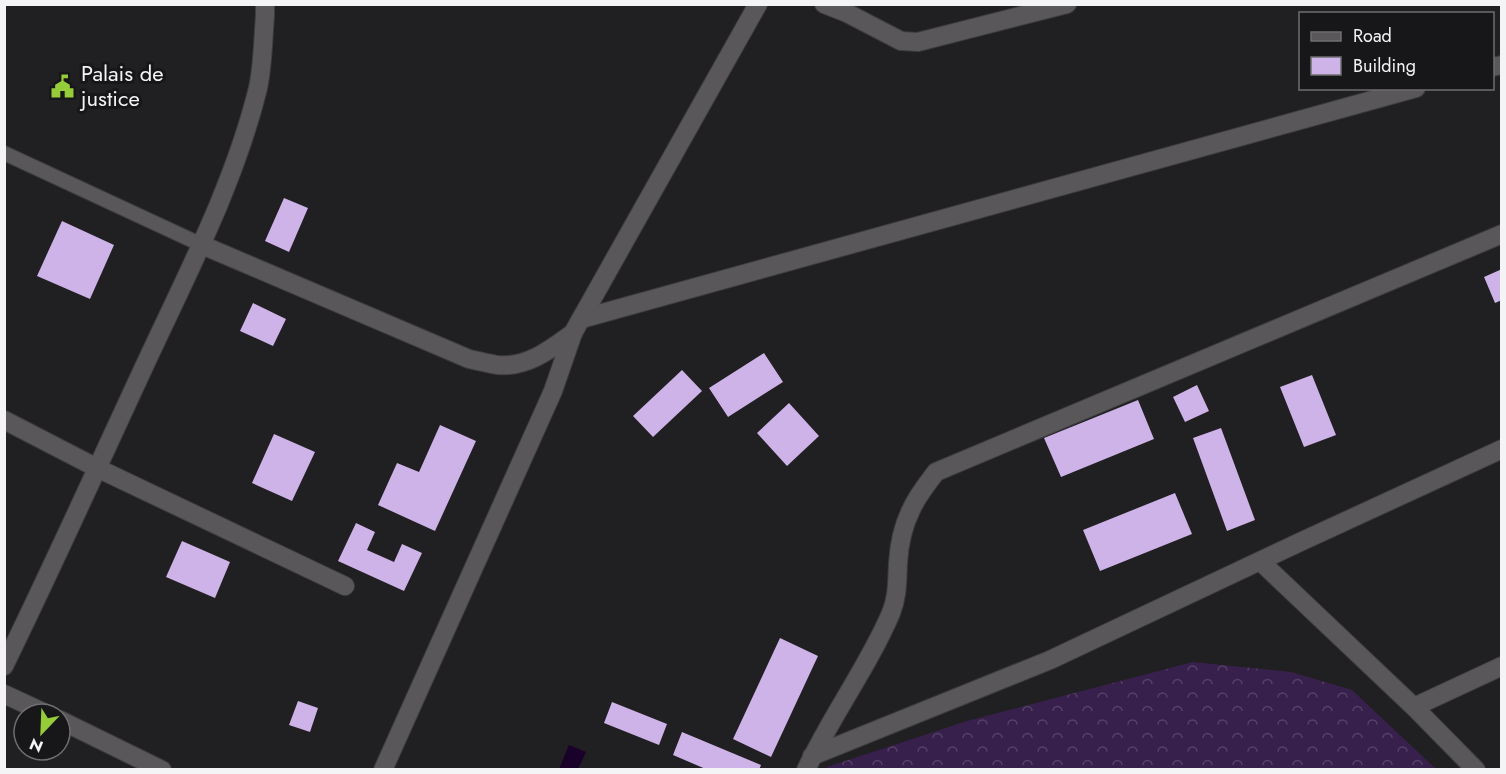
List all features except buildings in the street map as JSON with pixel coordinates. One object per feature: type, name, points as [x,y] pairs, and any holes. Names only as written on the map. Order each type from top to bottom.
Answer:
[{"type":"street","points":[[4,666],[202,245],[245,135],[258,85],[265,4]]},
{"type":"street","points":[[383,770],[553,391],[577,326],[758,4]]},
{"type":"street","points":[[824,4],[847,13],[901,41],[918,42],[1067,4]]},
{"type":"street","points":[[202,245],[469,359],[499,365],[523,363],[547,352],[577,326],[1409,90]]},
{"type":"street","points":[[809,763],[892,611],[898,590],[898,563],[902,539],[910,511],[936,472],[1502,234]]},
{"type":"street","points":[[4,420],[97,468],[345,586]]},
{"type":"street","points":[[809,763],[1050,660],[1502,449]]},
{"type":"street","points":[[1260,561],[1414,707],[1476,770]]},
{"type":"street","points":[[1414,707],[1502,666]]},
{"type":"street","points":[[4,694],[21,702]]},
{"type":"street","points":[[72,726],[162,770]]},
{"type":"lane","points":[[4,153],[202,245]]},
{"type":"green space","points":[[1193,662],[1291,672],[1352,690],[1436,769],[826,769],[967,721]]},
{"type":"shaded area","points":[[569,745],[586,752],[578,769],[559,769]]},
{"type":"place","name":"Palais de justice","points":[[63,86]]}]
